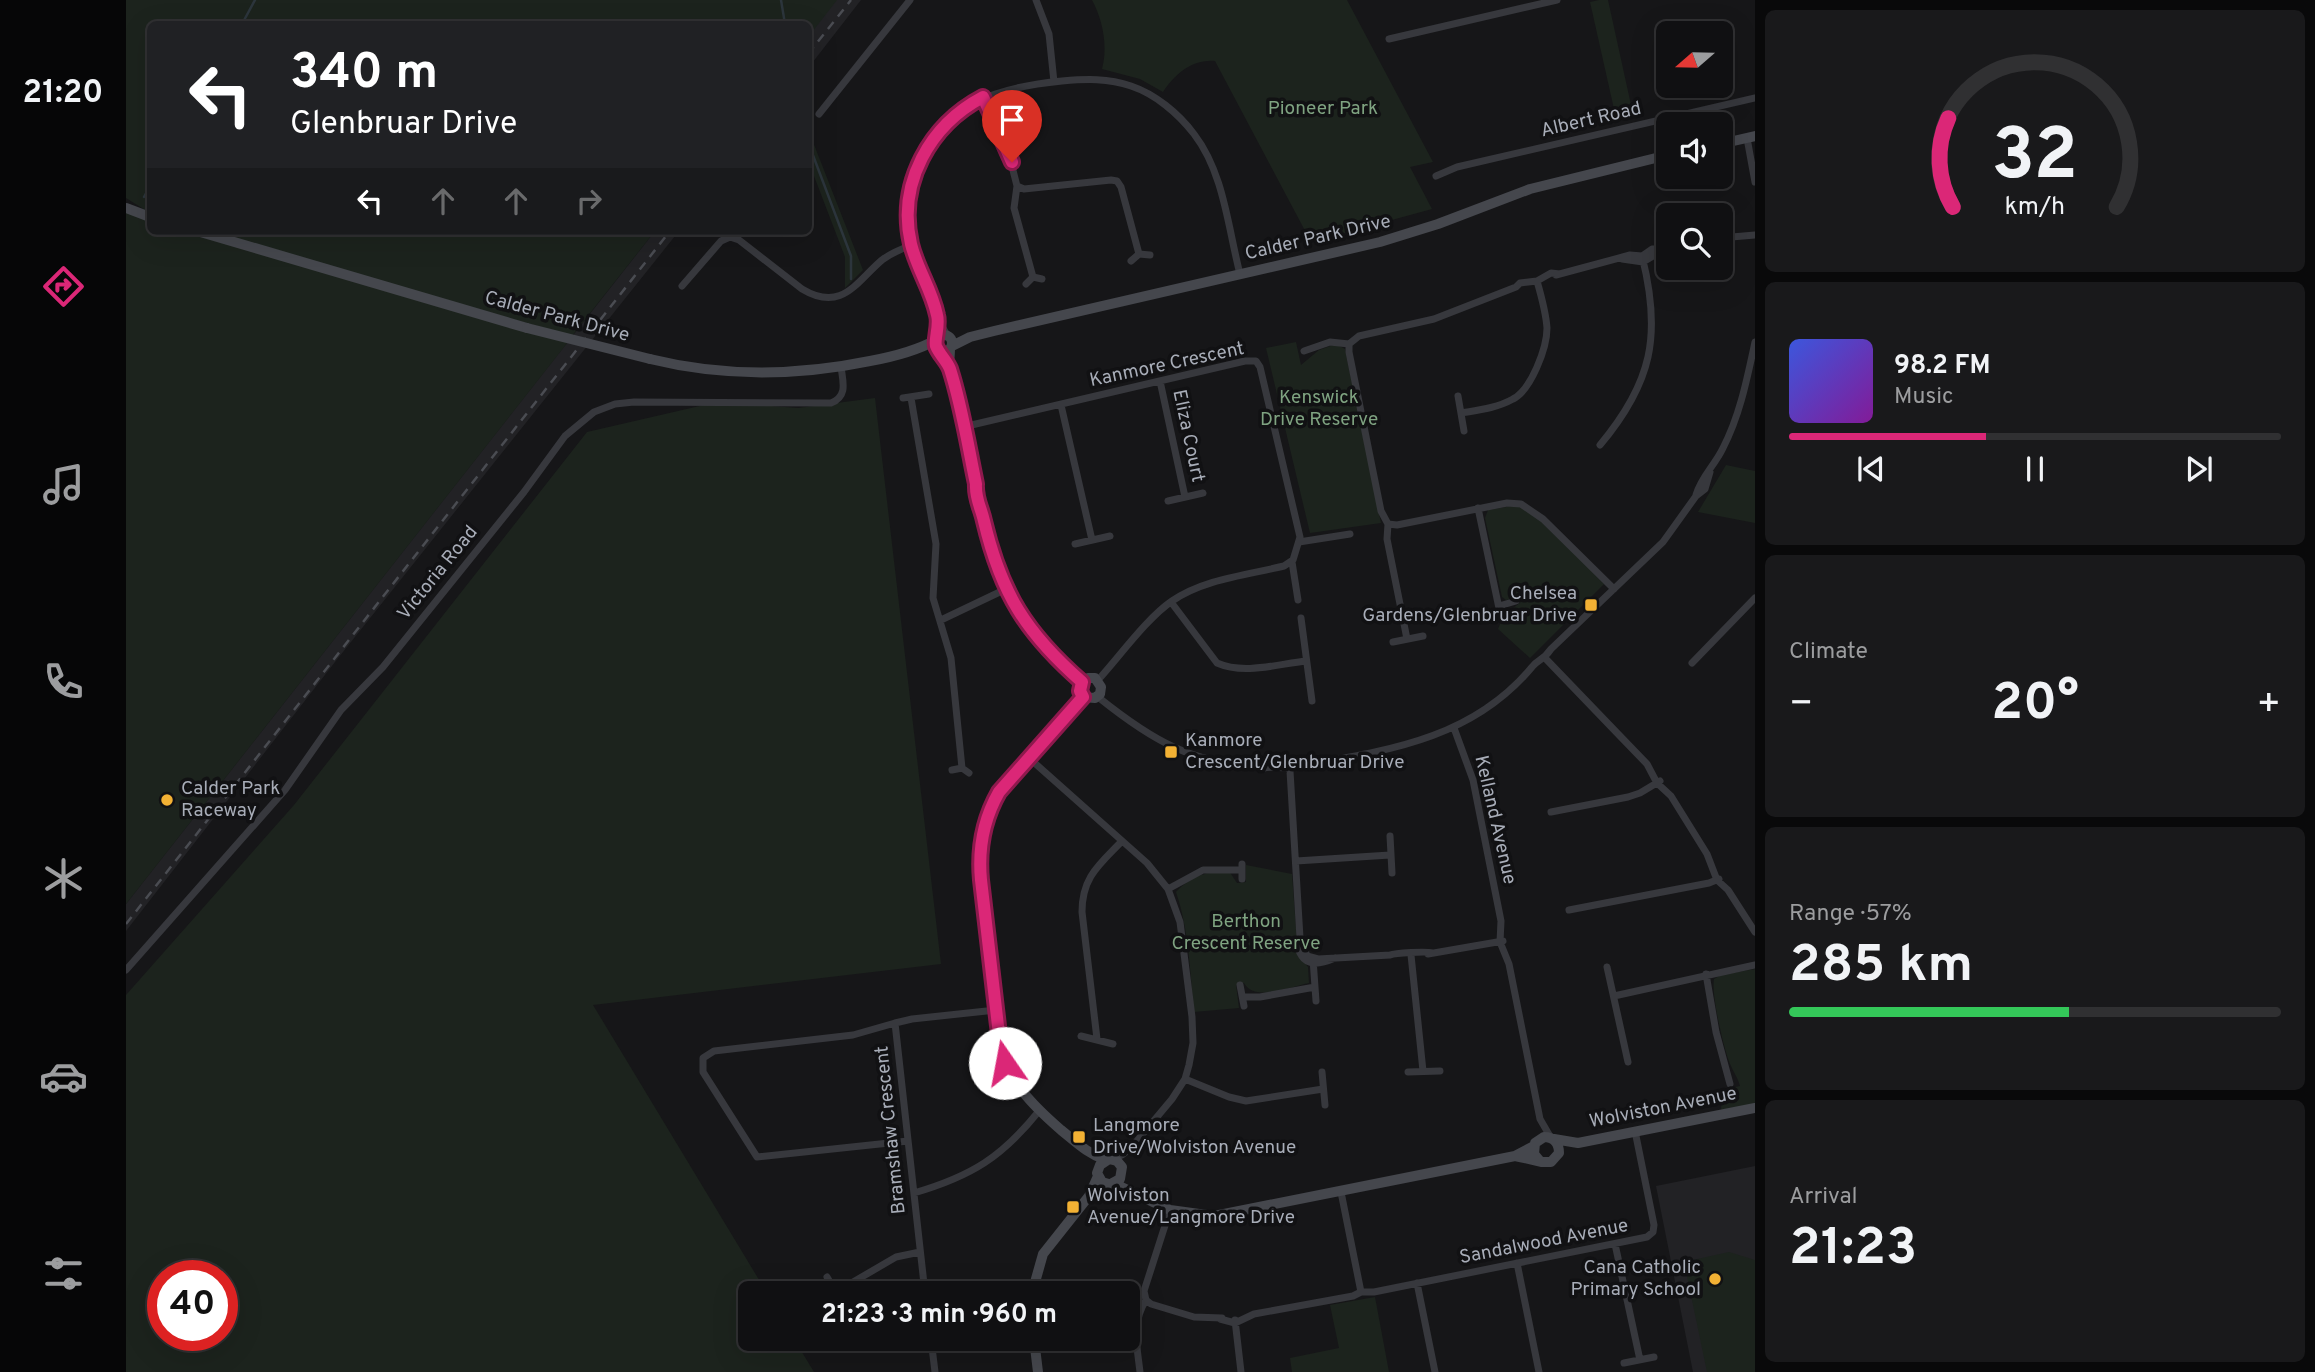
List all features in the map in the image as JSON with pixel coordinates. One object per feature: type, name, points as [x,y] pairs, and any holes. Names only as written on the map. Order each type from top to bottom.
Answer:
[{"type":"street","points":[[819,114],[910,0]]},
{"type":"street","points":[[1037,0],[1049,34],[1054,82]]},
{"type":"street","points":[[1389,39],[1558,0]]},
{"type":"street","points":[[1082,682],[1038,639],[1022,617],[1006,589],[992,551],[983,514],[983,497],[976,484],[939,320],[912,245],[909,225],[910,196],[920,161],[947,122],[983,97],[1017,87],[1091,79],[1111,80],[1132,86],[1168,107],[1181,118],[1204,149],[1215,171],[1240,274]]},
{"type":"street","points":[[983,97],[1007,148],[1017,186],[1014,208],[1032,277]]},
{"type":"street","name":"Albert Road","points":[[1436,176],[1457,167],[1755,98]]},
{"type":"street","points":[[1733,141],[1751,137],[1755,182]]},
{"type":"street","name":"Calder Park Drive","points":[[211,235],[527,328],[650,359],[746,373],[781,373],[841,367],[1390,239],[1530,189],[1656,158]]},
{"type":"street","points":[[1017,186],[1024,188],[1117,181],[1139,254]]},
{"type":"street","points":[[126,208],[147,216]]},
{"type":"street","points":[[682,286],[729,235]]},
{"type":"street","points":[[732,235],[802,289],[826,297],[849,292],[887,256],[912,245]]},
{"type":"street","points":[[1733,238],[1755,235]]},
{"type":"street","points":[[1642,259],[1652,249],[1656,249]]},
{"type":"street","points":[[1131,261],[1139,254],[1150,255]]},
{"type":"street","points":[[1304,351],[1330,342],[1349,344],[1359,336],[1434,320],[1517,287],[1520,283],[1537,283],[1551,273],[1560,274],[1630,255],[1642,259]]},
{"type":"street","points":[[1600,445],[1636,395],[1650,354],[1652,309],[1642,259]]},
{"type":"street","points":[[1032,277],[1042,279]]},
{"type":"street","points":[[1026,284],[1032,277]]},
{"type":"street","points":[[1461,413],[1495,407],[1514,399],[1530,382],[1546,339],[1547,325],[1537,283]]},
{"type":"street","points":[[1098,697],[1136,727],[1186,753],[1219,762],[1263,768],[1276,765],[1288,770],[1300,764],[1408,745],[1454,728],[1499,699],[1528,672],[1546,660],[1557,645],[1663,542],[1696,496],[1708,484],[1710,472],[1724,448],[1741,406],[1755,342]]},
{"type":"street","points":[[1349,344],[1381,512],[1388,524],[1387,539],[1407,639]]},
{"type":"street","name":"Kanmore Crescent","points":[[963,427],[1253,360],[1258,364],[1299,542]]},
{"type":"street","name":"Victoria Road","points":[[126,970],[285,790],[341,710],[383,667],[524,492],[565,436],[584,418],[607,407],[634,401],[831,402],[839,399],[844,391],[841,367]]},
{"type":"street","name":"Eliza Court","points":[[1160,381],[1185,497]]},
{"type":"street","points":[[929,394],[907,398],[936,544],[933,598],[954,672],[965,770],[952,770]]},
{"type":"street","points":[[1458,396],[1464,431]]},
{"type":"street","points":[[1061,405],[1092,540]]},
{"type":"street","name":"Eliza Court","points":[[1168,501],[1203,493]]},
{"type":"street","points":[[1388,524],[1397,525],[1507,503],[1521,504],[1556,530],[1614,589]]},
{"type":"street","points":[[1478,508],[1499,609],[1517,601]]},
{"type":"street","points":[[1298,600],[1292,562],[1299,542],[1350,534]]},
{"type":"street","points":[[1075,544],[1110,536]]},
{"type":"street","points":[[1098,680],[1171,602],[1194,589],[1292,562]]},
{"type":"street","points":[[941,620],[1006,589]]},
{"type":"street","points":[[1692,663],[1755,598]]},
{"type":"street","points":[[1171,602],[1217,663],[1228,668],[1241,669],[1306,661]]},
{"type":"street","points":[[1301,618],[1311,701]]},
{"type":"street","points":[[1393,642],[1423,636]]},
{"type":"street","points":[[1546,660],[1656,771],[1659,782],[1671,788],[1676,802],[1707,854],[1715,860],[1718,877],[1731,887],[1736,901],[1755,932]]},
{"type":"street","points":[[1083,697],[1080,691],[1082,682],[1087,678],[1098,680]]},
{"type":"street","points":[[1083,697],[1098,697],[1102,690],[1098,680]]},
{"type":"street","points":[[1083,697],[995,800],[984,827],[980,847],[981,880],[1005,1063],[1026,1098],[1086,1152],[1105,1184],[1113,1184],[1134,1192],[1170,1210],[1214,1216],[1331,1191],[1342,1194]]},
{"type":"street","name":"Kelland Avenue","points":[[1454,728],[1473,780],[1505,932],[1502,942],[1509,949],[1509,964],[1540,1119],[1540,1132],[1535,1144]]},
{"type":"street","points":[[1029,758],[1147,863],[1168,889],[1180,922],[1192,1017],[1192,1054],[1185,1079],[1131,1148],[1100,1165],[1089,1196],[1043,1254],[1035,1281]]},
{"type":"street","points":[[1288,770],[1300,938],[1303,951],[1313,961],[1316,1002]]},
{"type":"street","points":[[1551,812],[1628,797],[1659,782]]},
{"type":"street","points":[[1390,836],[1392,873]]},
{"type":"street","points":[[1097,1039],[1082,894],[1089,879],[1122,841]]},
{"type":"street","points":[[1296,861],[1390,855]]},
{"type":"street","points":[[1168,889],[1203,870],[1242,871]]},
{"type":"street","points":[[1569,909],[1704,883],[1718,877]]},
{"type":"street","points":[[1313,961],[1396,953],[1411,956],[1425,951],[1432,953],[1502,942]]},
{"type":"street","points":[[1411,956],[1423,1071]]},
{"type":"street","points":[[1614,996],[1755,965]]},
{"type":"street","points":[[1607,967],[1628,1062]]},
{"type":"street","points":[[1706,974],[1729,1084]]},
{"type":"street","points":[[1240,985],[1244,1006]]},
{"type":"street","points":[[1243,997],[1260,997],[1315,987]]},
{"type":"street","name":"Bramshaw Crescent","points":[[924,1281],[895,1023],[996,1010]]},
{"type":"street","points":[[895,1023],[853,1035],[714,1051],[703,1058],[701,1065],[757,1157],[908,1141]]},
{"type":"street","points":[[1081,1036],[1113,1044]]},
{"type":"street","points":[[1408,1072],[1440,1071]]},
{"type":"street","points":[[1322,1072],[1325,1105]]},
{"type":"street","points":[[1185,1079],[1246,1101],[1323,1088]]},
{"type":"street","name":"Wolviston Avenue","points":[[1552,1139],[1578,1143],[1755,1108]]},
{"type":"street","points":[[914,1193],[948,1183],[995,1157],[1039,1111]]},
{"type":"street","name":"Kelland Avenue","points":[[1540,1119],[1552,1139]]},
{"type":"street","name":"Sandalwood Avenue","points":[[1146,1300],[1151,1304],[1194,1317],[1224,1317],[1235,1321],[1244,1314],[1343,1297],[1361,1290],[1370,1293],[1647,1237],[1654,1229],[1636,1131]]},
{"type":"street","points":[[1342,1194],[1350,1187],[1515,1156],[1544,1137],[1552,1139],[1558,1145],[1557,1157],[1551,1162],[1515,1156]]},
{"type":"street","name":"Wolviston Avenue","points":[[1557,1157],[1578,1143]]},
{"type":"street","points":[[1535,1144],[1534,1154],[1539,1160]]},
{"type":"street","points":[[1089,1196],[1120,1179],[1131,1148]]},
{"type":"street","points":[[1086,1152],[1119,1164],[1134,1192]]},
{"type":"street","points":[[1342,1194],[1361,1290]]},
{"type":"street","points":[[1140,1372],[1136,1325],[1139,1311],[1146,1300],[1144,1291],[1170,1210]]},
{"type":"street","points":[[1615,1244],[1640,1360]]},
{"type":"street","points":[[856,1281],[896,1257],[920,1252]]},
{"type":"street","points":[[1517,1263],[1539,1372]]},
{"type":"street","points":[[827,1277],[829,1281]]},
{"type":"street","points":[[1417,1283],[1436,1372]]},
{"type":"street","points":[[1235,1321],[1241,1372]]},
{"type":"street","points":[[932,1351],[934,1372]]},
{"type":"street","points":[[1035,1351],[1038,1372]]},
{"type":"street","points":[[1624,1363],[1654,1357]]},
{"type":"shaded area","points":[[836,0],[861,0],[812,63],[812,31]]},
{"type":"shaded area","points":[[652,235],[676,235],[335,662],[126,931],[126,904]]},
{"type":"shaded area","name":"Cana Catholic Primary School","points":[[1755,1166],[1755,1372],[1693,1372],[1656,1186]]},
{"type":"green space","points":[[126,0],[837,0],[812,32],[812,21],[147,21],[147,211],[126,198]]},
{"type":"green space","name":"Pioneer Park","points":[[1092,0],[1347,0],[1433,162],[1410,167],[1432,209],[1311,242],[1215,61],[1199,62],[1185,69],[1163,92],[1140,79],[1102,69],[1105,52],[1103,34]]},
{"type":"green space","points":[[1608,0],[1633,114],[1616,118],[1590,2]]},
{"type":"green space","points":[[812,141],[863,270],[845,288],[845,257],[812,171]]},
{"type":"green space","points":[[126,211],[147,218],[147,235],[204,235],[568,342],[126,904]]},
{"type":"green space","points":[[220,235],[652,235],[572,336]]},
{"type":"green space","name":"Kenswick Drive Reserve","points":[[1296,342],[1301,365],[1319,350],[1336,344],[1345,349],[1381,523],[1310,533],[1266,348]]},
{"type":"green space","points":[[875,398],[941,964],[593,1005],[760,1281],[738,1281],[738,1351],[801,1351],[814,1372],[126,1372],[126,995],[294,805],[587,432],[717,402],[798,408]]},
{"type":"green space","points":[[1726,465],[1755,471],[1755,523],[1698,512]]},
{"type":"green space","points":[[1518,505],[1553,530],[1604,584],[1530,658],[1498,629],[1504,615],[1521,602],[1516,598],[1506,600],[1502,597],[1485,518],[1488,510]]},
{"type":"green space","name":"Berthon Crescent Reserve","points":[[1246,865],[1292,874],[1298,955],[1308,967],[1309,983],[1265,993],[1249,989],[1244,983],[1236,985],[1239,1008],[1194,1012],[1186,936],[1176,892],[1194,878],[1213,872],[1229,871],[1237,883],[1246,882]]},
{"type":"green space","points":[[1755,969],[1755,1104],[1721,1110],[1722,1090],[1740,1086],[1728,1059],[1722,1036],[1714,997],[1714,979],[1721,975]]},
{"type":"green space","points":[[1729,1252],[1755,1260],[1755,1372],[1707,1372],[1684,1262]]},
{"type":"green space","points":[[1375,1297],[1389,1372],[1292,1372],[1290,1358],[1339,1348],[1330,1305]]},
{"type":"waterway","points":[[244,21],[255,0]]},
{"type":"waterway","points":[[781,0],[784,21]]},
{"type":"waterway","points":[[812,153],[851,256],[851,279]]},
{"type":"waterway","points":[[144,197],[147,192]]},
{"type":"railway","points":[[812,49],[851,0]]},
{"type":"railway","points":[[126,924],[667,235]]},
{"type":"place","name":"Chelsea Gardens/Glenbruar Drive","points":[[1591,605]]},
{"type":"place","name":"Kanmore Crescent/Glenbruar Drive","points":[[1171,752]]},
{"type":"place","name":"Calder Park Raceway","points":[[167,800]]},
{"type":"place","name":"Langmore Drive/Wolviston Avenue","points":[[1079,1137]]},
{"type":"place","name":"Wolviston Avenue/Langmore Drive","points":[[1073,1207]]},
{"type":"place","name":"Cana Catholic Primary School","points":[[1715,1279]]},
{"type":"route","points":[[1005,1063],[1000,1043],[981,880],[981,837],[999,792],[1083,697],[1080,691],[1082,682],[1038,639],[1006,589],[996,564],[976,498],[976,484],[949,368],[936,345],[939,320],[912,245],[909,216],[914,177],[928,146],[954,116],[983,97],[1012,162]]}]
